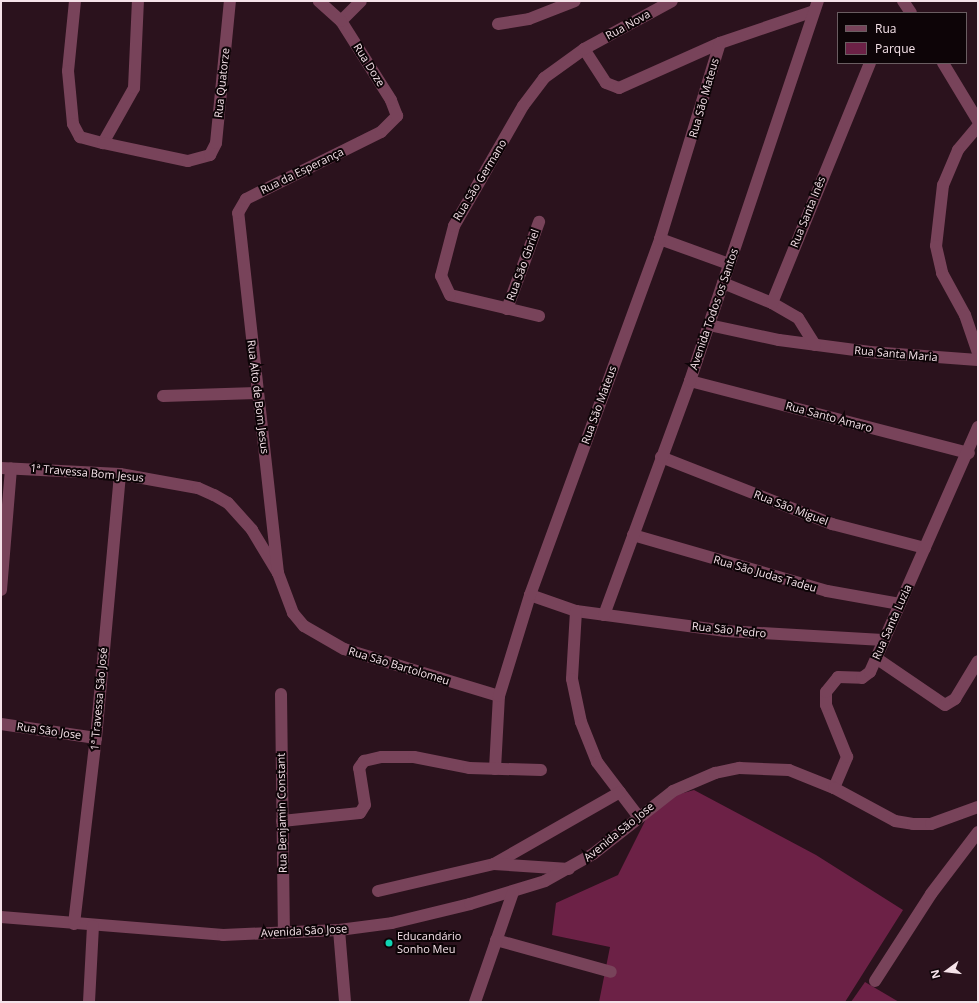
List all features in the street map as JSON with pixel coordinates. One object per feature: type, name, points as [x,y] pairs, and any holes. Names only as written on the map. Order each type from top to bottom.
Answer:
[{"type":"street","points":[[75,1],[68,71],[69,108],[80,137],[103,144],[134,88],[138,1]]},
{"type":"street","name":"Rua Quatorze","points":[[103,144],[155,156],[188,161],[204,159],[216,143],[230,1]]},
{"type":"street","name":"Rua Doze","points":[[319,1],[342,21],[395,109],[394,122],[381,132]]},
{"type":"street","points":[[342,21],[361,1]]},
{"type":"street","points":[[498,24],[529,19],[556,5],[575,1]]},
{"type":"street","name":"Rua Nova","points":[[584,49],[672,1]]},
{"type":"street","points":[[584,49],[606,83],[619,88],[720,43],[816,6]]},
{"type":"street","name":"Avenida Todos os Santos","points":[[604,615],[690,381],[816,6]]},
{"type":"street","name":"Rua São Mateus","points":[[495,769],[499,696],[530,595],[660,239],[720,43]]},
{"type":"street","name":"Rua São Germano","points":[[539,316],[450,296],[446,291],[441,276],[448,243],[461,210],[534,90],[559,66],[584,49]]},
{"type":"street","name":"Rua Santa Inês","points":[[772,302],[870,64]]},
{"type":"street","points":[[944,64],[978,122]]},
{"type":"street","points":[[978,126],[958,150],[942,185],[936,246],[942,273],[965,315],[978,353]]},
{"type":"street","name":"Rua da Esperança","points":[[236,221],[246,198],[381,132]]},
{"type":"street","name":"Rua Alto de Bom Jesus","points":[[236,221],[258,393],[278,573]]},
{"type":"street","name":"Rua São Gbriel","points":[[507,309],[539,222]]},
{"type":"street","points":[[660,239],[729,264]]},
{"type":"street","points":[[723,283],[772,302],[798,318],[815,345]]},
{"type":"street","name":"Rua Santa Maria","points":[[709,325],[815,345],[978,360]]},
{"type":"street","name":"Rua Santo Amaro","points":[[690,381],[969,453]]},
{"type":"street","points":[[164,396],[258,393]]},
{"type":"street","name":"Rua Santa Luzia","points":[[834,788],[847,757],[826,705],[826,692],[838,677],[866,676],[876,658],[969,453],[978,427]]},
{"type":"street","name":"Rua São Miguel","points":[[661,457],[832,524],[925,548]]},
{"type":"street","points":[[1,590],[6,468]]},
{"type":"street","name":"1ª Travessa Bom Jesus","points":[[6,468],[120,474],[198,488],[228,503],[252,530],[278,573],[293,613],[304,626]]},
{"type":"street","name":"1ª Travessa São José","points":[[74,924],[96,738],[120,474]]},
{"type":"street","name":"Rua São Judas Tadeu","points":[[633,535],[827,591],[900,604]]},
{"type":"street","name":"Rua São Pedro","points":[[530,595],[576,611],[726,631],[883,640]]},
{"type":"street","points":[[576,611],[571,657],[575,701],[597,762],[638,816]]},
{"type":"street","name":"Rua São Bartolomeu","points":[[304,626],[344,649],[499,696]]},
{"type":"street","points":[[876,658],[941,704],[955,699],[978,661]]},
{"type":"street","name":"Rua Benjamin Constant","points":[[281,694],[284,932]]},
{"type":"street","name":"Rua São Jose","points":[[1,724],[96,738]]},
{"type":"street","points":[[282,821],[360,813],[365,805],[359,768],[369,759],[397,755],[495,769],[541,770]]},
{"type":"street","name":"Avenida São Jose","points":[[93,926],[223,935],[339,930],[392,922],[513,892],[570,869],[638,816],[692,782],[739,768],[789,770],[834,788],[890,818],[913,824],[952,819],[978,807]]},
{"type":"street","points":[[378,892],[494,864],[620,792]]},
{"type":"street","points":[[876,981],[931,894],[978,832]]},
{"type":"street","points":[[494,864],[570,869]]},
{"type":"street","points":[[475,1002],[513,892]]},
{"type":"street","points":[[1,917],[93,926],[89,1002]]},
{"type":"street","points":[[339,930],[345,1002]]},
{"type":"street","points":[[496,940],[611,972]]},
{"type":"green space","points":[[694,790],[816,855],[903,910],[845,1002],[599,1002],[610,947],[552,935],[556,903],[618,875],[655,801]]},
{"type":"green space","points":[[865,982],[899,1002],[851,1002]]},
{"type":"place","name":"Educandário Sonho Meu","points":[[389,943]]}]
